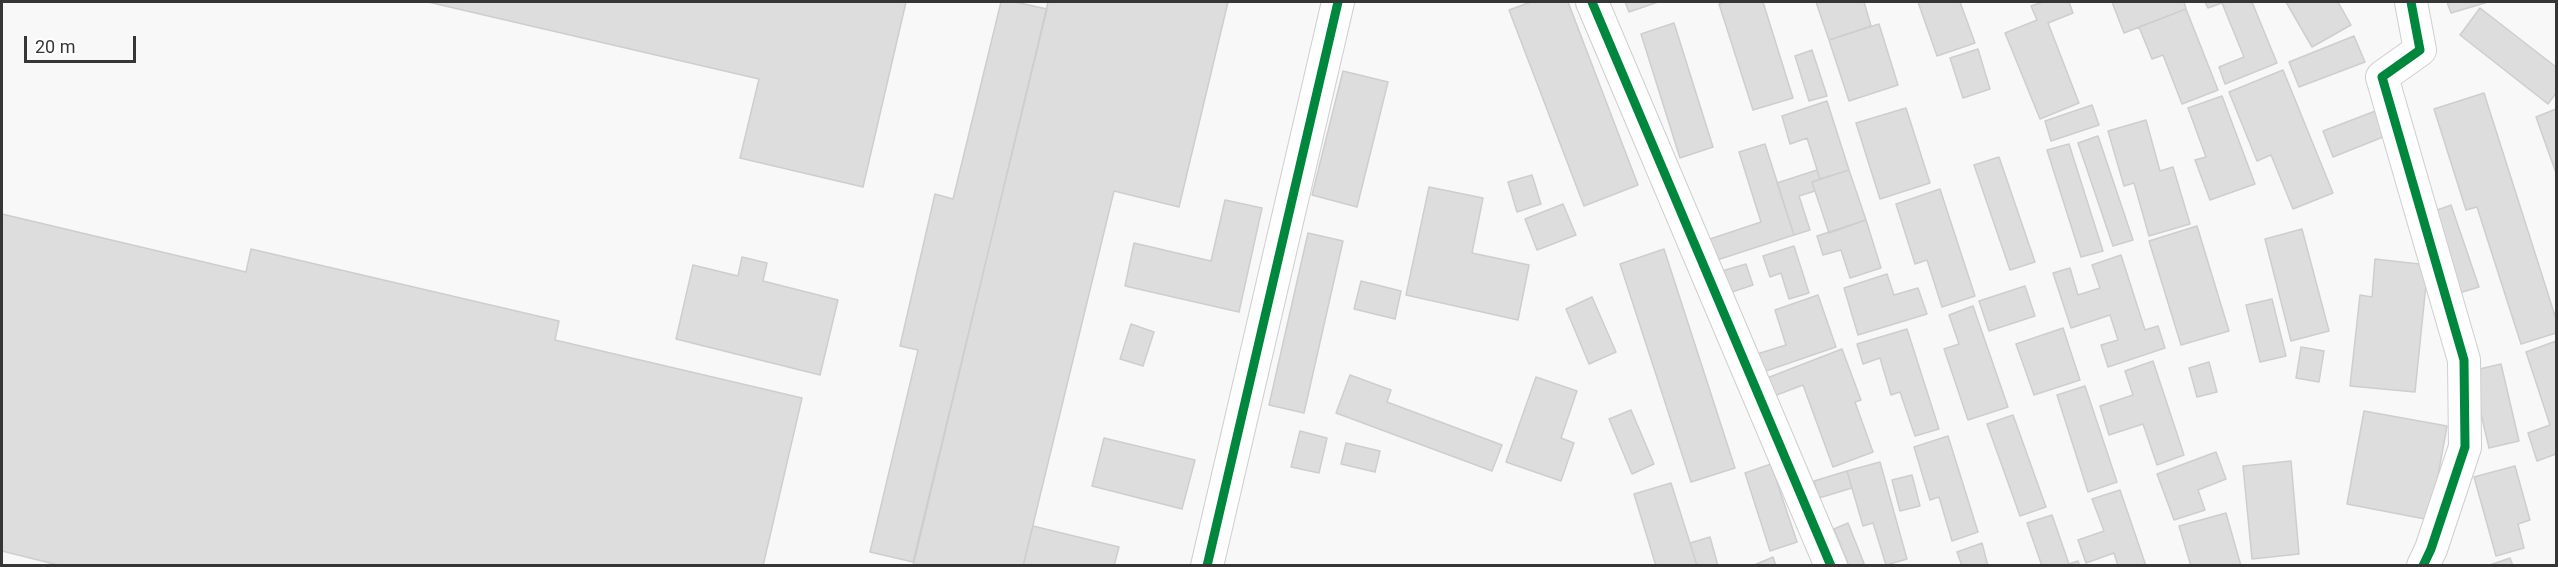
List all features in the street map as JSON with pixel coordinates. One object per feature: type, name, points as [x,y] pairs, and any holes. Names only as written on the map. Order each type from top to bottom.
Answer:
[{"type":"street","points":[[1207,566],[1338,2]]},
{"type":"street","points":[[1592,2],[1831,566]]},
{"type":"street","points":[[2410,2],[2420,50],[2382,77],[2464,360],[2465,447],[2431,549],[2423,566]]},
{"type":"building","points":[[428,2],[906,2],[863,187],[740,158],[759,79]]},
{"type":"building","points":[[1001,2],[1015,2],[1047,9],[913,562],[870,552],[918,350],[900,346],[935,194],[953,199]]},
{"type":"building","points":[[1048,2],[1228,2],[1179,207],[1114,191],[1023,566],[913,566]]},
{"type":"building","points":[[1531,2],[1568,2],[1638,185],[1584,206],[1509,10]]},
{"type":"building","points":[[1625,2],[1658,2],[1629,12]]},
{"type":"building","points":[[1763,2],[1793,98],[1753,110],[1719,4]]},
{"type":"building","points":[[1816,2],[1864,2],[1871,26],[1829,40]]},
{"type":"building","points":[[1918,2],[1960,2],[1975,43],[1937,56]]},
{"type":"building","points":[[2043,2],[2069,2],[2073,13],[2048,23],[2079,103],[2040,119],[2005,33],[2037,20],[2031,6]]},
{"type":"building","points":[[2112,2],[2184,2],[2186,9],[2124,33]]},
{"type":"building","points":[[2205,2],[2252,2],[2277,63],[2225,84],[2219,67],[2244,57],[2222,3],[2208,8]]},
{"type":"building","points":[[2286,2],[2338,2],[2351,25],[2312,47]]},
{"type":"building","points":[[2447,2],[2488,2],[2451,13]]},
{"type":"building","points":[[2480,8],[2556,67],[2556,93],[2548,104],[2460,35]]},
{"type":"building","points":[[2186,9],[2218,90],[2182,104],[2163,55],[2152,59],[2139,27]]},
{"type":"building","points":[[1674,23],[1713,147],[1680,158],[1641,34]]},
{"type":"building","points":[[1879,24],[1898,85],[1849,101],[1829,40]]},
{"type":"building","points":[[2354,36],[2365,62],[2299,87],[2289,62]]},
{"type":"building","points":[[1978,49],[1990,89],[1963,98],[1950,58]]},
{"type":"building","points":[[1812,50],[1827,96],[1809,101],[1795,56]]},
{"type":"building","points":[[2283,70],[2333,193],[2293,209],[2271,155],[2257,161],[2229,92]]},
{"type":"building","points":[[1343,71],[1388,82],[1357,207],[1312,195]]},
{"type":"building","points":[[2484,93],[2556,319],[2556,333],[2521,344],[2477,207],[2466,210],[2434,109]]},
{"type":"building","points":[[2222,96],[2255,184],[2210,200],[2195,160],[2206,157],[2188,108]]},
{"type":"building","points":[[1827,101],[1849,170],[1820,179],[1807,138],[1790,144],[1782,116]]},
{"type":"building","points":[[2092,105],[2099,125],[2051,141],[2045,121]]},
{"type":"building","points":[[1906,108],[1930,183],[1880,199],[1856,123]]},
{"type":"building","points":[[2556,109],[2556,173],[2536,117]]},
{"type":"building","points":[[2378,110],[2388,135],[2333,157],[2323,131]]},
{"type":"building","points":[[2146,120],[2160,171],[2173,167],[2190,224],[2149,236],[2134,183],[2124,186],[2108,131]]},
{"type":"building","points":[[2098,136],[2133,240],[2113,246],[2078,143]]},
{"type":"building","points":[[1765,144],[1794,235],[1717,260],[1710,239],[1761,222],[1739,152]]},
{"type":"building","points":[[2069,144],[2103,251],[2081,257],[2047,150]]},
{"type":"building","points":[[1999,157],[2035,262],[2010,270],[1974,165]]},
{"type":"building","points":[[1817,170],[1820,179],[1812,182],[1815,191],[1799,196],[1810,230],[1794,235],[1777,183]]},
{"type":"building","points":[[1849,170],[1866,220],[1829,233],[1812,182]]},
{"type":"building","points":[[1532,175],[1541,204],[1517,212],[1508,182]]},
{"type":"building","points":[[1429,187],[1483,198],[1472,253],[1529,265],[1518,320],[1406,295]]},
{"type":"building","points":[[1940,189],[1975,296],[1942,307],[1927,260],[1915,264],[1896,204]]},
{"type":"building","points":[[1225,200],[1262,208],[1239,312],[1125,286],[1134,243],[1211,261]]},
{"type":"building","points":[[1563,204],[1576,235],[1537,250],[1525,219]]},
{"type":"building","points":[[2451,205],[2479,287],[2459,293],[2432,212]]},
{"type":"building","points":[[2,214],[246,272],[251,249],[559,321],[555,340],[802,398],[763,566],[62,566],[2,551]]},
{"type":"building","points":[[1866,220],[1881,268],[1850,278],[1841,250],[1823,255],[1817,236]]},
{"type":"building","points":[[2197,226],[2229,331],[2181,345],[2149,241]]},
{"type":"building","points":[[2302,229],[2329,331],[2291,341],[2265,239]]},
{"type":"building","points":[[1308,233],[1343,241],[1304,413],[1269,405]]},
{"type":"building","points":[[1794,246],[1809,293],[1789,299],[1781,273],[1770,277],[1763,256]]},
{"type":"building","points":[[1664,249],[1735,468],[1691,482],[1620,264]]},
{"type":"building","points":[[2121,255],[2145,330],[2158,326],[2165,348],[2108,367],[2101,345],[2118,340],[2110,315],[2071,328],[2053,273],[2070,268],[2078,295],[2100,288],[2092,265]]},
{"type":"building","points":[[742,257],[767,263],[763,281],[838,300],[820,375],[676,339],[693,265],[738,276]]},
{"type":"building","points":[[2375,259],[2428,265],[2415,392],[2350,386],[2360,295],[2372,297]]},
{"type":"building","points":[[1746,264],[1753,285],[1729,293],[1722,271]]},
{"type":"building","points":[[1887,274],[1894,295],[1918,288],[1927,314],[1858,335],[1844,288]]},
{"type":"building","points":[[1361,281],[1401,291],[1395,319],[1354,309]]},
{"type":"building","points":[[2025,286],[2035,316],[1989,331],[1979,301]]},
{"type":"building","points":[[1818,295],[1836,347],[1763,372],[1757,354],[1786,345],[1775,310]]},
{"type":"building","points":[[1592,297],[1616,352],[1589,364],[1566,309]]},
{"type":"building","points":[[2272,299],[2286,356],[2260,362],[2246,305]]},
{"type":"building","points":[[1973,306],[2008,407],[1968,420],[1944,349],[1959,344],[1949,315]]},
{"type":"building","points":[[1131,324],[1154,332],[1143,366],[1120,359]]},
{"type":"building","points":[[2063,328],[2080,380],[2034,395],[2016,344]]},
{"type":"building","points":[[1907,329],[1939,429],[1915,436],[1900,392],[1891,395],[1880,358],[1863,364],[1857,344]]},
{"type":"building","points":[[2556,341],[2556,454],[2537,461],[2528,433],[2550,425],[2526,352]]},
{"type":"building","points":[[2301,347],[2324,351],[2319,382],[2296,378]]},
{"type":"building","points":[[1842,349],[1861,400],[1855,402],[1873,452],[1833,467],[1803,385],[1774,396],[1767,378]]},
{"type":"building","points":[[2153,361],[2184,455],[2157,465],[2143,424],[2109,435],[2100,406],[2133,395],[2125,371]]},
{"type":"building","points":[[2209,362],[2217,392],[2197,397],[2189,368]]},
{"type":"building","points":[[2501,364],[2519,441],[2489,448],[2471,371]]},
{"type":"building","points":[[1350,375],[1391,390],[1387,402],[1502,445],[1492,471],[1336,413]]},
{"type":"building","points":[[1536,377],[1577,391],[1561,438],[1574,443],[1561,481],[1506,462]]},
{"type":"building","points":[[2085,386],[2117,482],[2088,492],[2057,395]]},
{"type":"building","points":[[1631,410],[1654,464],[1632,474],[1609,419]]},
{"type":"building","points":[[2364,411],[2447,426],[2430,520],[2347,504]]},
{"type":"building","points":[[2013,415],[2046,507],[2020,516],[1987,424]]},
{"type":"building","points":[[1300,431],[1327,438],[1319,473],[1291,467]]},
{"type":"building","points":[[1948,436],[1978,532],[1952,541],[1939,497],[1930,500],[1914,447]]},
{"type":"building","points":[[1104,438],[1195,460],[1182,509],[1092,486]]},
{"type":"building","points":[[1346,443],[1380,451],[1375,472],[1341,464]]},
{"type":"building","points":[[2216,452],[2226,479],[2198,490],[2205,510],[2174,520],[2157,474]]},
{"type":"building","points":[[2291,461],[2299,554],[2252,559],[2243,466]]},
{"type":"building","points":[[1880,462],[1907,559],[1886,565],[1873,523],[1863,526],[1847,471]]},
{"type":"building","points":[[1771,464],[1797,542],[1770,551],[1745,473]]},
{"type":"building","points":[[2515,466],[2530,520],[2518,524],[2524,548],[2496,556],[2474,477]]},
{"type":"building","points":[[1847,471],[1852,488],[1819,498],[1814,481]]},
{"type":"building","points":[[1912,475],[1920,506],[1900,511],[1892,480]]},
{"type":"building","points":[[1671,483],[1697,566],[1656,566],[1634,494]]},
{"type":"building","points":[[2120,490],[2146,566],[2118,566],[2114,553],[2086,563],[2078,540],[2104,531],[2092,499]]},
{"type":"building","points":[[2226,513],[2241,566],[2191,566],[2179,526]]},
{"type":"building","points":[[2052,515],[2069,564],[2078,561],[2080,566],[2042,566],[2027,523]]},
{"type":"building","points":[[1848,523],[1865,566],[1849,566],[1834,529]]},
{"type":"building","points":[[1033,526],[1119,547],[1114,566],[1023,566]]},
{"type":"building","points":[[1710,537],[1718,566],[1697,566],[1690,543]]},
{"type":"building","points":[[1982,543],[1988,566],[1962,566],[1957,552]]},
{"type":"building","points":[[1773,557],[1776,566],[1752,566]]},
{"type":"building","points":[[2510,558],[2513,566],[2487,566]]},
{"type":"cycle path","points":[[1207,566],[1338,2]]},
{"type":"cycle path","points":[[1592,2],[1831,566]]},
{"type":"cycle path","points":[[2411,2],[2420,50],[2382,77],[2464,360],[2465,447],[2431,549],[2423,566]]}]
